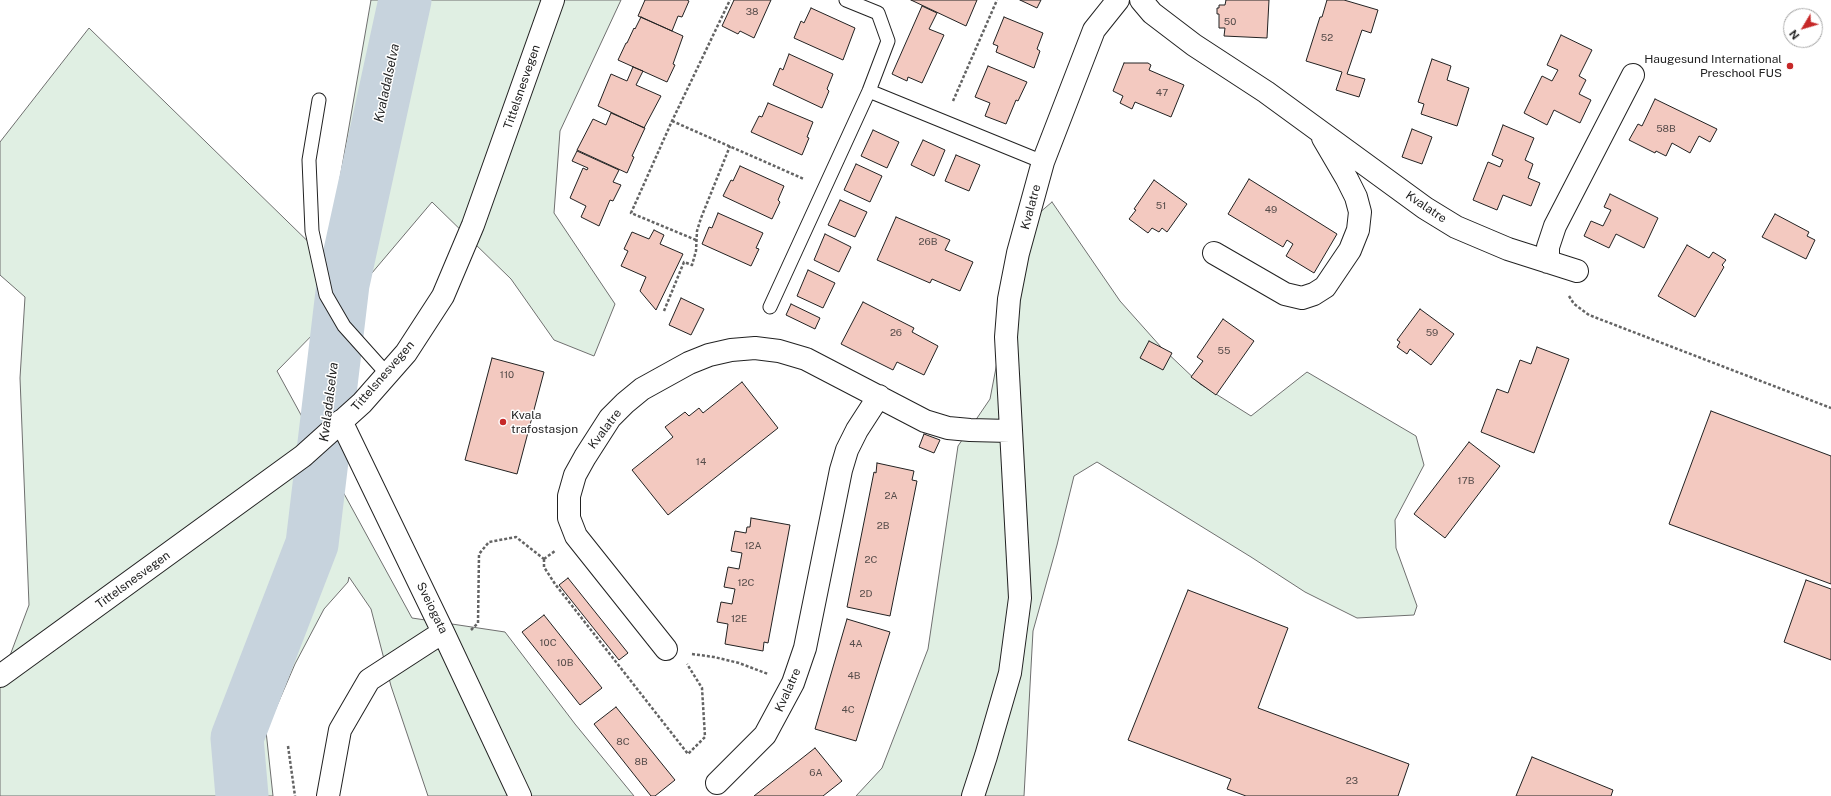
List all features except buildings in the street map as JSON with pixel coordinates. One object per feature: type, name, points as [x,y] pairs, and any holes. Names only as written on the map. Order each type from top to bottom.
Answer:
[{"type":"street","name":"Tittelsnesvegen","points":[[0,676],[303,456],[362,403],[406,353],[443,296],[473,226],[553,0]]},
{"type":"street","name":"Kvalatre","points":[[973,796],[1010,672],[1020,598],[1006,337],[1009,299],[1018,253],[1042,162],[1094,30],[1118,0]]},
{"type":"street","name":"Kvalatre","points":[[1141,0],[1152,12],[1194,45],[1317,128],[1425,208],[1456,227],[1508,249],[1577,271]]},
{"type":"street","points":[[1548,262],[1548,247],[1556,226],[1633,75]]},
{"type":"street","name":"Kvalatre","points":[[1214,253],[1285,294],[1302,298],[1314,294],[1325,287],[1350,250],[1358,230],[1360,212],[1356,197],[1347,179],[1317,128]]},
{"type":"street","name":"Kvalatre","points":[[673,651],[576,536],[569,518],[569,496],[575,475],[585,456],[610,418],[642,389],[709,355],[755,348],[779,351],[806,359],[925,421],[948,428],[1010,431]]},
{"type":"street","name":"Kvalatre","points":[[717,783],[765,734],[792,683],[805,648],[841,470],[857,430],[879,396]]},
{"type":"street","name":"Sveiogata","points":[[341,421],[520,796]]},
{"type":"street","points":[[328,796],[340,730],[369,680],[443,632]]},
{"type":"lane","points":[[770,307],[869,91],[888,41],[878,13],[846,0]]},
{"type":"lane","points":[[869,91],[1042,162]]},
{"type":"lane","points":[[319,100],[310,160],[310,176],[312,231],[326,295],[344,326],[387,374]]},
{"type":"path","points":[[696,240],[631,213],[672,121],[730,0]]},
{"type":"path","points":[[944,122],[997,0]]},
{"type":"path","points":[[672,121],[824,188]]},
{"type":"path","points":[[664,311],[684,262],[692,265],[696,251],[696,240],[701,218],[730,146]]},
{"type":"path","points":[[1548,262],[1574,304],[1589,315],[1831,408]]},
{"type":"path","points":[[443,632],[464,637],[478,623],[479,554],[489,542],[516,537],[544,559],[544,567],[555,584],[688,754],[705,737],[702,688],[673,651]]},
{"type":"path","points":[[673,651],[714,657],[733,662],[792,683]]},
{"type":"path","points":[[288,746],[295,796]]},
{"type":"green space","points":[[371,0],[621,0],[560,131],[554,213],[615,304],[594,356],[554,340],[511,279],[432,202],[366,280],[277,371],[412,618],[505,632],[575,724],[634,796],[428,796],[391,686],[371,609],[349,577],[348,582],[324,609],[295,664],[266,731],[273,796],[0,796],[0,682],[29,605],[20,378],[25,297],[0,275],[0,142],[89,28],[326,259]]},
{"type":"green space","points":[[1052,202],[1120,301],[1161,347],[1200,384],[1251,416],[1307,372],[1416,436],[1424,465],[1395,520],[1396,548],[1417,606],[1414,615],[1357,618],[1305,592],[1097,462],[1074,476],[1057,545],[1033,631],[1024,796],[856,796],[882,768],[928,649],[958,446],[990,399],[1008,305],[1031,220]]},
{"type":"waterway","name":"Kvaladalselva","points":[[242,796],[237,738],[312,544],[343,284],[405,0]]},
{"type":"place","name":"Haugesund International Preschool FUS","points":[[1790,66]]},
{"type":"place","name":"Kvala trafostasjon","points":[[503,422]]}]
